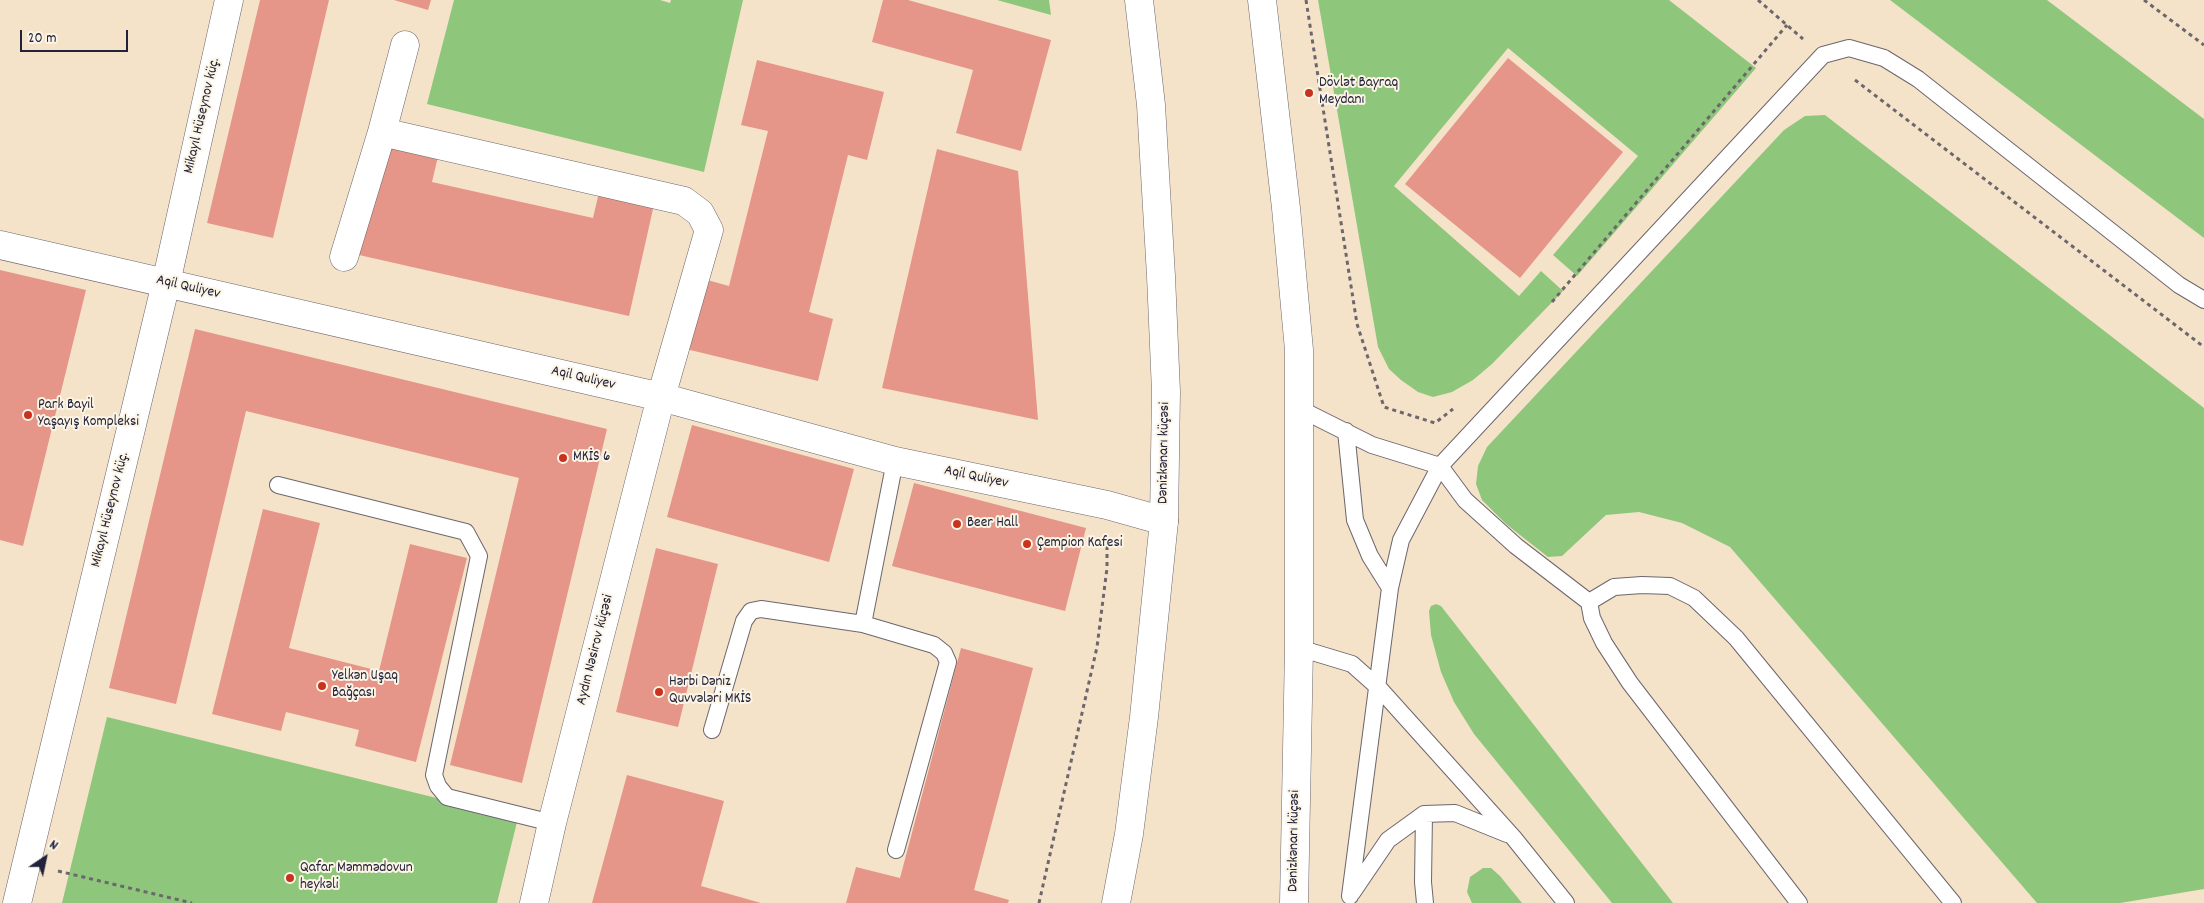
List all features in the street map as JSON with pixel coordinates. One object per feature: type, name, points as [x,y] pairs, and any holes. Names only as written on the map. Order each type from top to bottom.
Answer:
[{"type":"main road","name":"Mikayıl Hüseynov küç.","points":[[17,903],[166,283],[229,0]]},
{"type":"main road","name":"Dənizkənarı küçəsi","points":[[1116,903],[1129,834],[1144,717],[1164,521],[1166,392],[1161,276],[1151,106],[1139,0]]},
{"type":"main road","name":"Dənizkənarı küçəsi","points":[[1262,0],[1287,218],[1298,350],[1300,409],[1299,648],[1294,903]]},
{"type":"main road","points":[[344,257],[382,132],[405,45]]},
{"type":"main road","name":"Aydın Nəsirov küçəsi","points":[[382,132],[684,201],[700,213],[709,230],[661,397],[552,823],[534,903]]},
{"type":"main road","name":"Aqil Quliyev","points":[[0,245],[661,397],[895,461],[1107,505],[1164,521]]},
{"type":"lane","points":[[1349,899],[1379,688],[1390,588],[1401,540],[1440,466],[1822,55],[1849,48],[1884,58],[1918,79],[2179,285],[2204,300]]},
{"type":"lane","points":[[1300,409],[1372,445],[1440,466],[1465,500],[1516,546],[1589,602],[1592,618],[1604,643],[1630,683],[1799,903]]},
{"type":"lane","points":[[1346,431],[1355,520],[1370,556],[1390,588]]},
{"type":"lane","points":[[863,624],[895,461]]},
{"type":"lane","points":[[278,485],[466,532],[479,556],[434,774],[438,786],[447,797],[552,823]]},
{"type":"lane","points":[[1589,602],[1614,587],[1670,586],[1694,598],[1736,638],[1953,903]]},
{"type":"lane","points":[[712,730],[744,621],[752,611],[761,608],[863,624],[934,644],[944,653],[948,662],[896,850]]},
{"type":"lane","points":[[1299,648],[1352,664],[1379,688],[1513,837],[1566,903]]},
{"type":"lane","points":[[1349,899],[1388,840],[1424,814],[1456,813],[1513,837]]},
{"type":"lane","points":[[1424,814],[1423,882],[1425,903]]},
{"type":"path","points":[[1306,0],[1357,324],[1384,407],[1435,423],[1457,406]]},
{"type":"path","points":[[1758,0],[1822,55],[2204,347]]},
{"type":"path","points":[[2144,0],[2204,45]]},
{"type":"path","points":[[1549,306],[1787,25]]},
{"type":"path","points":[[1039,903],[1097,647],[1107,568],[1107,505]]},
{"type":"path","points":[[26,863],[192,903]]},
{"type":"green space","points":[[454,0],[660,0],[670,3],[671,0],[743,0],[704,172],[427,104]]},
{"type":"green space","points":[[997,0],[1049,0],[1051,15]]},
{"type":"green space","points":[[1318,0],[1669,0],[1756,68],[1577,276],[1553,255],[1638,156],[1508,48],[1394,186],[1519,296],[1541,271],[1563,291],[1492,364],[1473,380],[1452,392],[1433,397],[1418,392],[1401,380],[1389,369],[1378,347]]},
{"type":"green space","points":[[1890,0],[2047,0],[2204,119],[2204,238]]},
{"type":"green space","points":[[1825,115],[2204,408],[2204,889],[2120,903],[2037,903],[1730,547],[1682,523],[1639,512],[1606,515],[1562,556],[1548,557],[1506,524],[1482,500],[1476,484],[1478,466],[1487,447],[1784,130],[1805,116]]},
{"type":"green space","points":[[1436,604],[1441,606],[1673,903],[1612,903],[1474,734],[1454,702],[1441,672],[1431,635],[1429,611],[1431,606]]},
{"type":"green space","points":[[107,717],[518,818],[497,903],[62,903]]},
{"type":"green space","points":[[1483,868],[1491,868],[1500,876],[1522,903],[1472,903],[1467,892],[1470,877]]},
{"type":"building","points":[[260,0],[329,0],[273,238],[207,223]]},
{"type":"building","points":[[394,0],[431,0],[428,10]]},
{"type":"building","points":[[883,0],[908,0],[1051,40],[1021,151],[956,133],[973,70],[872,42]]},
{"type":"building","points":[[1508,58],[1623,152],[1520,278],[1405,184]]},
{"type":"building","points":[[757,60],[884,92],[867,160],[848,155],[809,312],[833,319],[818,381],[682,348],[700,278],[729,286],[768,131],[741,125]]},
{"type":"building","points":[[385,139],[439,152],[432,182],[593,218],[600,188],[655,200],[629,316],[359,255]]},
{"type":"building","points":[[937,149],[1018,171],[1038,420],[882,388]]},
{"type":"building","name":"Park Bayil Yaşayış Kompleksi","points":[[0,270],[86,290],[23,546],[0,540]]},
{"type":"building","points":[[195,329],[607,429],[522,783],[450,765],[519,478],[246,411],[176,704],[109,688]]},
{"type":"building","points":[[692,425],[854,469],[829,562],[667,517]]},
{"type":"building","points":[[914,483],[1086,528],[1065,611],[892,566]]},
{"type":"building","points":[[263,509],[320,523],[289,648],[379,671],[410,544],[467,558],[416,762],[355,746],[359,730],[286,712],[281,731],[212,714]]},
{"type":"building","points":[[656,548],[718,564],[678,727],[616,712]]},
{"type":"building","points":[[961,648],[1033,668],[974,890],[1009,900],[1008,903],[846,903],[856,867],[900,878]]},
{"type":"building","points":[[627,775],[724,801],[701,886],[761,903],[592,903]]},
{"type":"place","name":"Dövlət Bayraq Meydanı","points":[[1309,93]]},
{"type":"place","name":"Park Bayil Yaşayış Kompleksi","points":[[28,415]]},
{"type":"place","name":"MKİS 6","points":[[563,458]]},
{"type":"place","name":"Beer Hall","points":[[957,524]]},
{"type":"place","name":"Çempion Kafesi","points":[[1027,544]]},
{"type":"place","name":"Yelkən Uşaq Bağçası","points":[[322,686]]},
{"type":"place","name":"Hərbi Dəniz Quvvələri MKİS","points":[[659,692]]},
{"type":"place","name":"Qafar Məmmədovun heykəli","points":[[290,878]]}]
